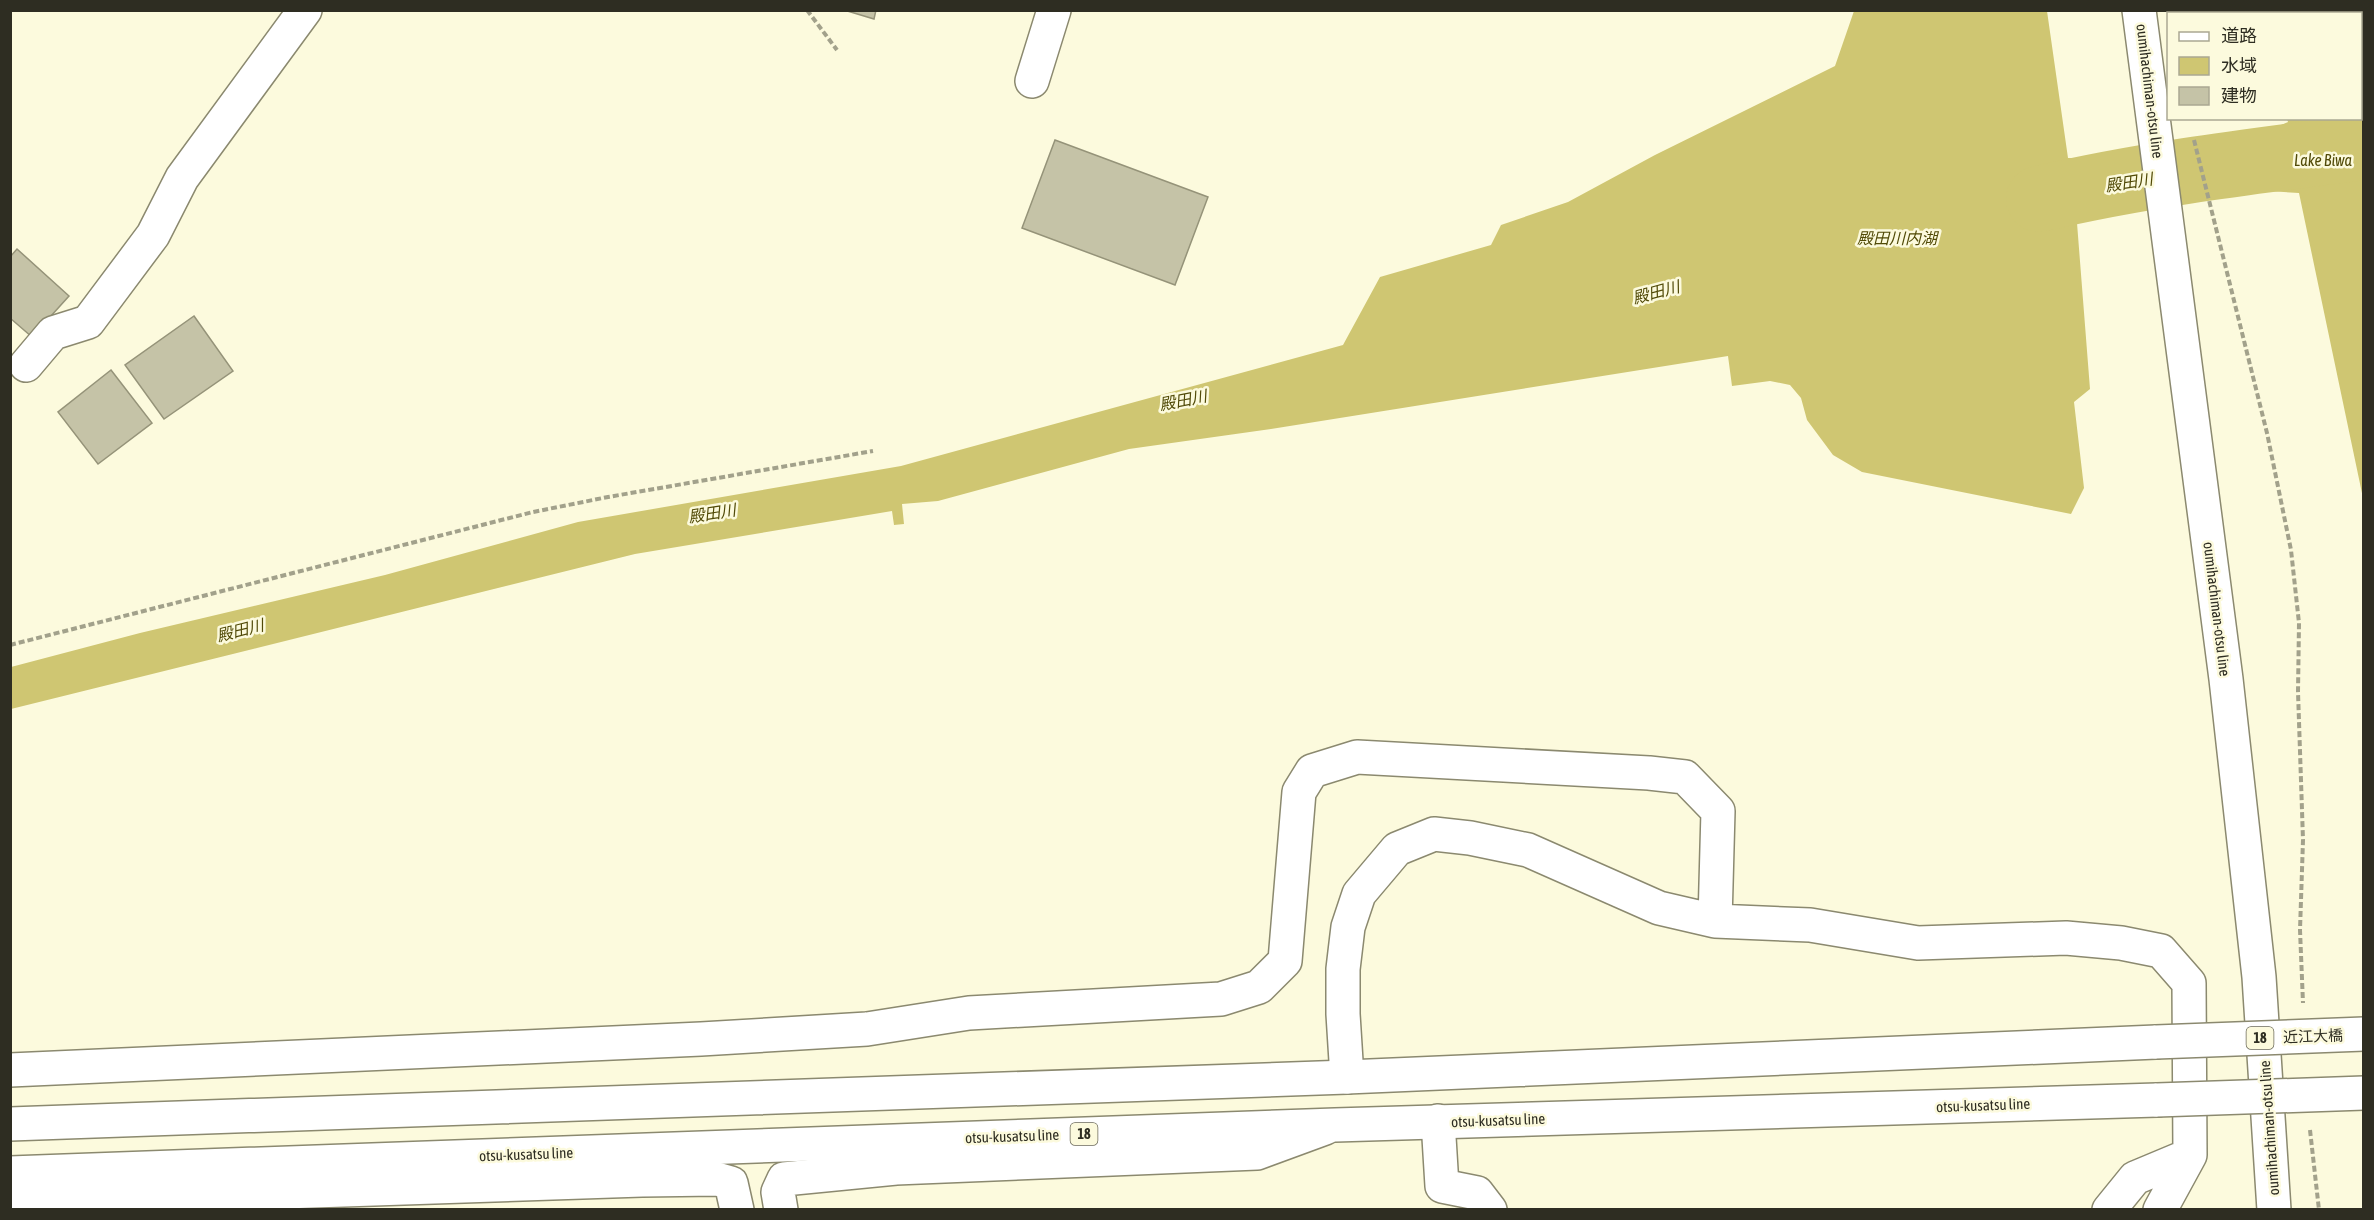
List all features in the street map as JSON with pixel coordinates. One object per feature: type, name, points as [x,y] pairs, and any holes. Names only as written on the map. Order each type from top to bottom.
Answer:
[{"type":"main road","points":[[26,365],[54,333],[88,322],[153,235],[182,177],[305,10]]},
{"type":"main road","points":[[1032,81],[1054,10]]},
{"type":"main road","name":"oumihachiman-otsu line","points":[[2139,10],[2226,679],[2259,977],[2274,1209]]},
{"type":"main road","points":[[10,1070],[701,1039],[867,1029],[969,1013],[1221,999],[1258,987],[1285,961],[1299,792],[1312,771],[1356,757],[1649,773],[1685,777],[1718,811],[1715,921]]},
{"type":"main road","points":[[1347,1077],[1343,1014],[1344,969],[1348,927],[1359,894],[1398,849],[1434,834],[1470,838],[1528,850],[1659,908],[1715,921],[1810,924],[1918,943],[2066,938],[2121,943],[2161,951],[2189,983],[2190,1155],[2160,1209]]},
{"type":"main road","name":"近江大橋","points":[[1347,1077],[2364,1034]]},
{"type":"main road","name":"18","points":[[10,1124],[1347,1077]]},
{"type":"main road","name":"otsu-kusatsu line","points":[[10,1173],[1438,1121],[2364,1093]]},
{"type":"main road","points":[[1438,1121],[1442,1186],[1477,1193],[1490,1209]]},
{"type":"main road","points":[[781,1209],[778,1192],[784,1179],[896,1168],[1257,1153],[1335,1125]]},
{"type":"main road","points":[[2109,1209],[2134,1178],[2190,1155]]},
{"type":"main road","points":[[10,1201],[717,1179],[731,1183],[737,1209]]},
{"type":"path","points":[[807,10],[837,50]]},
{"type":"path","points":[[2195,142],[2267,433],[2292,561],[2299,623],[2298,692],[2303,840],[2300,930],[2303,1007]]},
{"type":"path","points":[[10,645],[533,512],[873,451]]},
{"type":"path","points":[[2310,1123],[2319,1209]]},
{"type":"water","name":"殿田川内湖","points":[[1854,11],[2047,11],[2068,158],[2126,159],[2131,204],[2077,223],[2090,389],[2074,402],[2084,488],[2071,514],[1862,472],[1833,455],[1807,420],[1801,398],[1790,385],[1770,381],[1732,386],[1728,356],[1271,429],[1129,449],[938,501],[902,504],[904,524],[894,525],[892,511],[635,554],[11,709],[11,667],[140,633],[385,575],[578,522],[901,466],[1343,345],[1380,277],[1491,245],[1501,225],[1568,202],[1655,155],[1835,66]]},
{"type":"water","name":"Lake Biwa","points":[[2363,11],[2363,498],[2299,193],[2250,190],[2247,140],[2288,122],[2287,120],[2362,120],[2362,12],[2258,12]]},
{"type":"building","points":[[844,10],[876,10],[874,19]]},
{"type":"building","points":[[1055,140],[1208,197],[1175,285],[1022,228]]},
{"type":"building","points":[[17,249],[69,296],[32,337],[10,318],[10,257]]},
{"type":"building","points":[[194,316],[233,371],[164,419],[125,365]]},
{"type":"building","points":[[111,370],[152,423],[98,464],[58,412]]},
{"type":"waterway","name":"殿田川","points":[[2039,199],[2160,175],[2364,147]]}]
